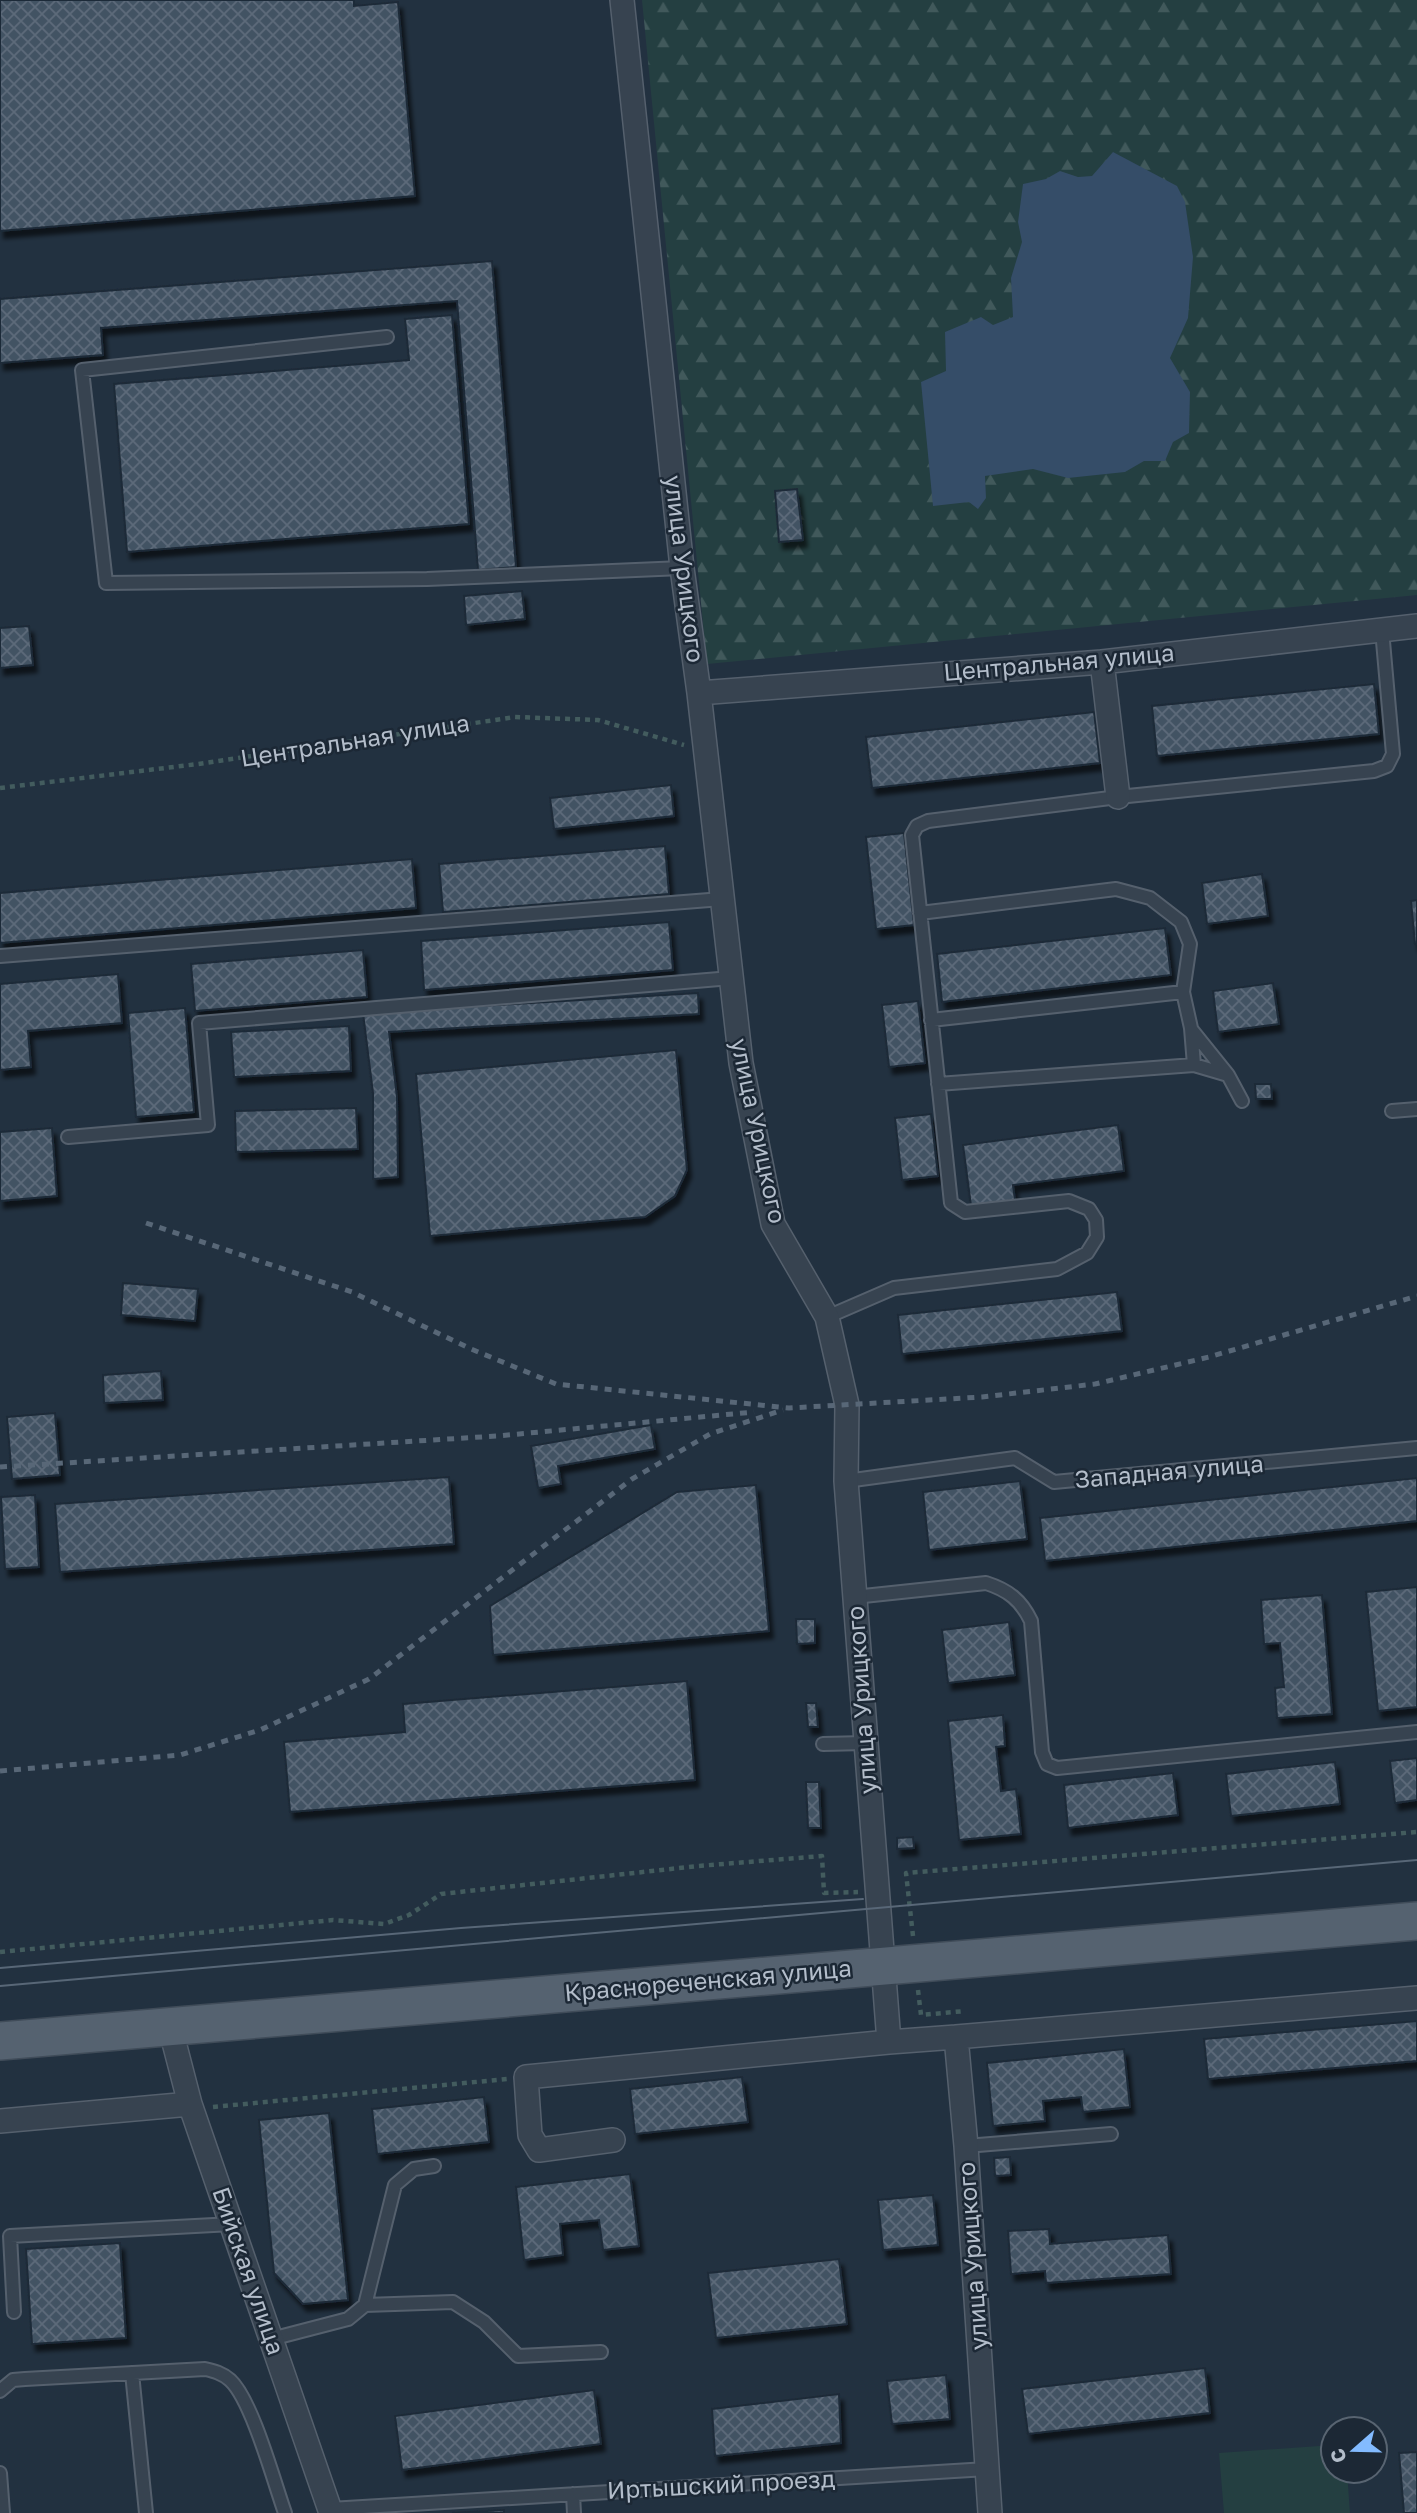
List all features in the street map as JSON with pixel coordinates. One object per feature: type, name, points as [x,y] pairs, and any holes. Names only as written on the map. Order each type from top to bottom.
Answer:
[{"type":"main road","name":"Краснореченская улица","points":[[0,2041],[1417,1921]]},
{"type":"street","name":"улица Урицкого","points":[[622,0],[681,568],[699,692],[741,1063],[773,1224],[827,1317],[847,1405],[846,1481],[877,1891],[899,1963],[889,2042]]},
{"type":"street","name":"Центральная улица","points":[[699,692],[1102,662],[1417,626]]},
{"type":"street","points":[[1102,662],[1118,797]]},
{"type":"street","points":[[613,2140],[539,2150],[530,2135],[526,2077],[889,2042],[1417,1998]]},
{"type":"street","name":"Бийская улица","points":[[170,2026],[191,2107],[331,2511]]},
{"type":"street","name":"улица Урицкого","points":[[956,2037],[966,2146],[990,2513]]},
{"type":"street","points":[[0,2120],[191,2107]]},
{"type":"lane","points":[[387,337],[82,370],[106,583],[427,579],[681,568]]},
{"type":"lane","points":[[827,1317],[894,1289],[1057,1269],[1087,1253],[1097,1237],[1096,1220],[1089,1209],[1069,1201],[965,1212],[951,1203],[912,835],[917,826],[928,821],[1118,797],[1374,771],[1387,766],[1393,754],[1382,630]]},
{"type":"lane","points":[[920,913],[1116,889],[1150,898],[1181,922],[1190,944],[1183,992],[1191,1028],[1194,1065]]},
{"type":"lane","points":[[0,956],[722,899]]},
{"type":"lane","points":[[68,1137],[208,1125],[199,1023],[731,978]]},
{"type":"lane","points":[[931,1020],[1183,992]]},
{"type":"lane","points":[[1191,1028],[1228,1075],[1242,1101]]},
{"type":"lane","points":[[938,1084],[1194,1065],[1228,1075]]},
{"type":"lane","points":[[1392,1111],[1417,1109]]},
{"type":"lane","name":"Западная улица","points":[[846,1481],[1016,1458],[1054,1482],[1417,1448]]},
{"type":"lane","points":[[854,1597],[986,1583],[1002,1588],[1014,1596],[1031,1621],[1042,1752],[1047,1764],[1057,1768],[1417,1732]]},
{"type":"lane","points":[[823,1744],[865,1743]]},
{"type":"lane","points":[[966,2146],[1111,2134]]},
{"type":"lane","points":[[271,2340],[348,2319],[365,2305],[395,2185],[414,2169],[434,2166]]},
{"type":"lane","points":[[15,2312],[10,2236],[232,2224]]},
{"type":"lane","points":[[365,2305],[453,2302],[484,2322],[518,2356],[601,2352]]},
{"type":"lane","points":[[0,2391],[13,2380],[205,2369],[218,2372],[231,2381],[248,2407],[285,2513]]},
{"type":"lane","points":[[132,2373],[146,2513]]},
{"type":"lane","name":"Иртышский проезд","points":[[331,2511],[987,2469]]},
{"type":"lane","points":[[0,2473],[3,2513]]},
{"type":"lane","points":[[573,2494],[574,2513]]},
{"type":"path","name":"Центральная улица","points":[[0,788],[198,764],[515,717],[598,720],[706,751]]},
{"type":"path","points":[[965,2011],[921,2015],[899,1963],[908,1891],[906,1873],[1417,1832]]},
{"type":"path","points":[[0,1952],[333,1920],[384,1924],[409,1915],[441,1894],[698,1866],[822,1856],[824,1893],[908,1891]]},
{"type":"path","points":[[191,2107],[526,2077]]},
{"type":"green space","points":[[642,0],[1417,0],[1417,595],[707,664]]},
{"type":"green space","points":[[1319,2446],[1319,2485],[1348,2485],[1350,2513],[1224,2513],[1219,2453]]},
{"type":"water","points":[[1113,152],[1177,186],[1185,202],[1193,257],[1188,318],[1170,358],[1190,392],[1189,433],[1173,442],[1165,461],[1144,461],[1125,472],[1068,478],[1033,469],[985,476],[986,498],[978,509],[969,502],[933,506],[921,382],[946,371],[945,332],[981,317],[993,325],[1013,317],[1011,278],[1022,242],[1018,222],[1023,184],[1046,179],[1060,171],[1078,177],[1092,176]]},
{"type":"building","points":[[0,0],[354,0],[354,6],[398,2],[415,196],[0,231]]},
{"type":"building","points":[[492,261],[516,567],[478,570],[457,301],[101,328],[103,355],[0,363],[0,299]]},
{"type":"building","points":[[452,315],[469,524],[127,552],[114,384],[409,360],[405,319]]},
{"type":"building","points":[[797,489],[803,540],[779,542],[775,491]]},
{"type":"building","points":[[522,591],[525,619],[466,625],[464,596]]},
{"type":"building","points":[[29,626],[33,665],[0,668],[0,628]]},
{"type":"building","points":[[1374,684],[1379,734],[1157,756],[1152,706]]},
{"type":"building","points":[[1094,712],[1100,763],[872,788],[866,737]]},
{"type":"building","points":[[671,785],[674,816],[554,829],[550,798]]},
{"type":"building","points":[[904,833],[914,925],[876,929],[866,837]]},
{"type":"building","points":[[665,846],[669,894],[443,912],[439,864]]},
{"type":"building","points":[[412,859],[416,908],[0,943],[0,893]]},
{"type":"building","points":[[1262,874],[1268,916],[1207,924],[1202,883]]},
{"type":"building","points":[[1417,900],[1417,944],[1415,944],[1411,901]]},
{"type":"building","points":[[669,922],[673,970],[424,990],[421,941]]},
{"type":"building","points":[[1165,928],[1171,975],[942,1002],[937,954]]},
{"type":"building","points":[[363,950],[367,997],[195,1011],[191,964]]},
{"type":"building","points":[[118,974],[122,1023],[28,1031],[31,1067],[0,1070],[0,984]]},
{"type":"building","points":[[1273,983],[1279,1024],[1218,1032],[1213,991]]},
{"type":"building","points":[[698,993],[699,1014],[389,1032],[397,1097],[398,1177],[373,1179],[373,1093],[363,1013]]},
{"type":"building","points":[[918,1001],[925,1063],[889,1067],[882,1005]]},
{"type":"building","points":[[185,1008],[194,1112],[136,1117],[128,1013]]},
{"type":"building","points":[[349,1026],[351,1071],[234,1077],[231,1032]]},
{"type":"building","points":[[676,1050],[687,1170],[675,1196],[645,1217],[430,1236],[416,1074]]},
{"type":"building","points":[[1255,1084],[1271,1084],[1272,1099],[1256,1099]]},
{"type":"building","points":[[356,1108],[358,1149],[236,1152],[235,1111]]},
{"type":"building","points":[[931,1114],[938,1176],[902,1180],[895,1118]]},
{"type":"building","points":[[1118,1125],[1124,1171],[1013,1185],[1015,1200],[971,1206],[963,1145]]},
{"type":"building","points":[[52,1128],[57,1196],[0,1201],[0,1132]]},
{"type":"building","points":[[123,1283],[198,1289],[195,1321],[121,1315]]},
{"type":"building","points":[[1117,1292],[1122,1331],[902,1354],[898,1315]]},
{"type":"building","points":[[161,1371],[163,1400],[104,1403],[103,1375]]},
{"type":"building","points":[[55,1413],[60,1475],[12,1479],[7,1417]]},
{"type":"building","points":[[651,1425],[655,1449],[558,1466],[561,1484],[538,1488],[531,1446]]},
{"type":"building","points":[[449,1477],[454,1544],[60,1572],[55,1504]]},
{"type":"building","points":[[1417,1478],[1417,1521],[1045,1561],[1040,1518]]},
{"type":"building","points":[[1020,1481],[1027,1539],[929,1550],[923,1492]]},
{"type":"building","points":[[756,1485],[769,1631],[493,1655],[490,1606],[677,1492]]},
{"type":"building","points":[[35,1495],[39,1567],[5,1569],[1,1497]]},
{"type":"building","points":[[1417,1587],[1417,1707],[1378,1711],[1366,1592]]},
{"type":"building","points":[[1322,1595],[1332,1714],[1277,1718],[1275,1688],[1284,1687],[1280,1643],[1264,1644],[1261,1600]]},
{"type":"building","points":[[796,1619],[815,1619],[815,1643],[797,1644]]},
{"type":"building","points":[[1009,1622],[1015,1675],[948,1683],[942,1630]]},
{"type":"building","points":[[687,1681],[695,1780],[290,1812],[284,1742],[405,1732],[403,1704]]},
{"type":"building","points":[[806,1703],[816,1703],[818,1727],[808,1727]]},
{"type":"building","points":[[1003,1715],[1005,1746],[996,1747],[1001,1791],[1016,1789],[1021,1834],[959,1840],[948,1721]]},
{"type":"building","points":[[1417,1758],[1417,1800],[1395,1803],[1390,1761]]},
{"type":"building","points":[[1335,1762],[1340,1804],[1231,1816],[1226,1774]]},
{"type":"building","points":[[1173,1773],[1178,1815],[1068,1828],[1064,1785]]},
{"type":"building","points":[[806,1782],[819,1782],[821,1828],[808,1828]]},
{"type":"building","points":[[913,1837],[914,1848],[897,1849],[897,1838]]},
{"type":"building","points":[[1417,2021],[1417,2061],[1208,2079],[1204,2039]]},
{"type":"building","points":[[1124,2049],[1130,2107],[1083,2112],[1081,2097],[1043,2101],[1045,2121],[993,2126],[987,2063]]},
{"type":"building","points":[[742,2077],[748,2122],[635,2134],[630,2089]]},
{"type":"building","points":[[484,2097],[489,2142],[377,2154],[372,2109]]},
{"type":"building","points":[[329,2113],[348,2300],[303,2304],[274,2273],[259,2120]]},
{"type":"building","points":[[1010,2157],[1011,2175],[995,2176],[994,2158]]},
{"type":"building","points":[[630,2174],[639,2246],[603,2250],[599,2220],[560,2224],[563,2255],[524,2260],[516,2187]]},
{"type":"building","points":[[933,2195],[938,2245],[883,2250],[878,2200]]},
{"type":"building","points":[[1049,2229],[1050,2244],[1168,2235],[1171,2274],[1046,2283],[1045,2271],[1011,2274],[1008,2231]]},
{"type":"building","points":[[120,2243],[126,2338],[32,2344],[26,2249]]},
{"type":"building","points":[[839,2259],[847,2324],[716,2338],[708,2273]]},
{"type":"building","points":[[1205,2368],[1210,2413],[1028,2434],[1022,2389]]},
{"type":"building","points":[[946,2375],[950,2419],[892,2424],[887,2381]]},
{"type":"building","points":[[594,2390],[601,2444],[402,2470],[395,2416]]},
{"type":"building","points":[[839,2394],[841,2443],[715,2456],[712,2409]]},
{"type":"building","points":[[1417,2452],[1417,2513],[1404,2513],[1399,2453]]},
{"type":"building","points":[[504,2510],[504,2513],[452,2513]]},
{"type":"tram line","points":[[0,1986],[1417,1860]]},
{"type":"tram line","points":[[0,1968],[461,1928],[863,1899]]},
{"type":"railway","points":[[146,1223],[352,1292],[471,1349],[556,1384],[789,1408],[982,1397],[1095,1384],[1209,1357],[1417,1296]]},
{"type":"railway","points":[[0,1771],[180,1755],[260,1730],[369,1679],[632,1479],[710,1434],[783,1410]]},
{"type":"railway","points":[[0,1467],[497,1436],[754,1412]]}]
